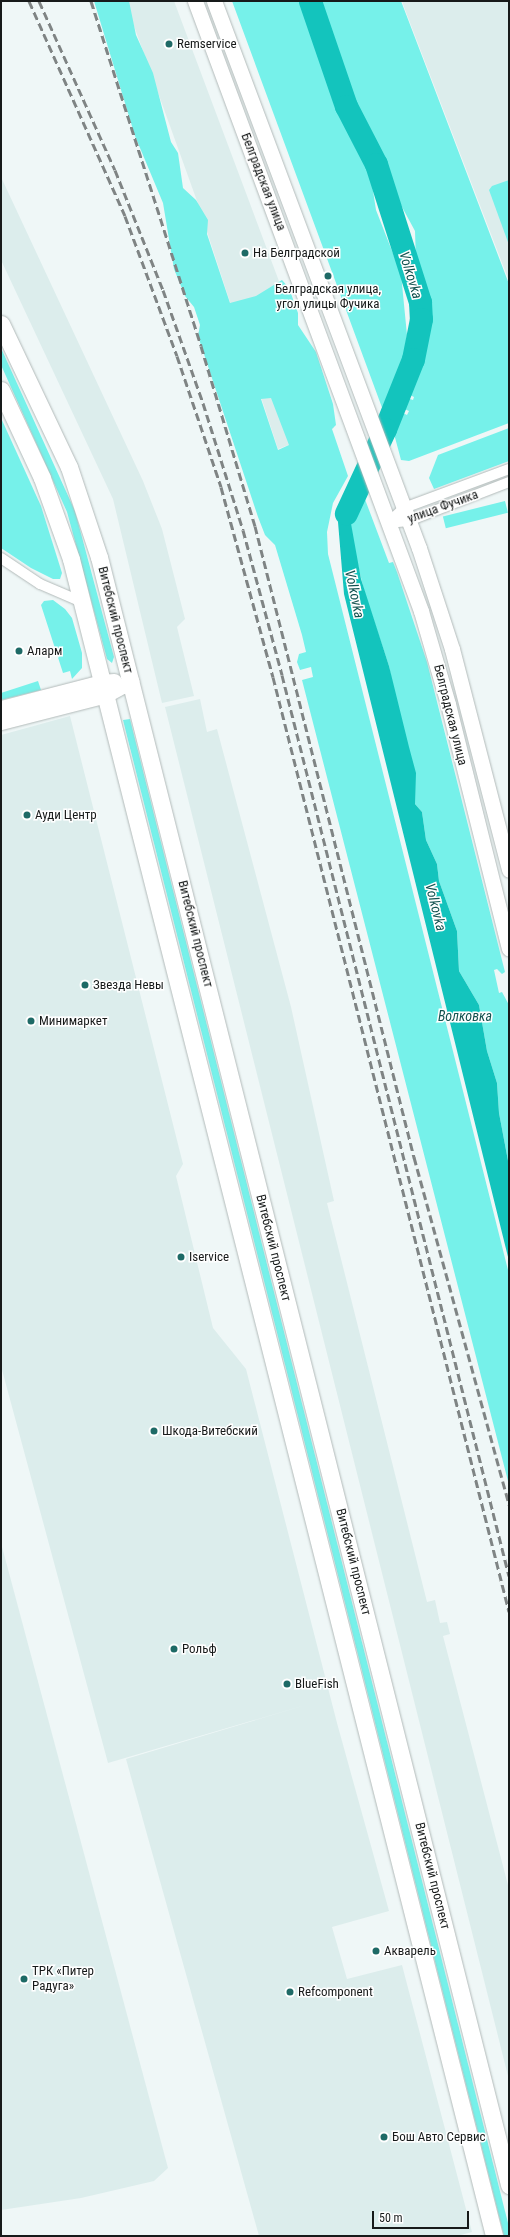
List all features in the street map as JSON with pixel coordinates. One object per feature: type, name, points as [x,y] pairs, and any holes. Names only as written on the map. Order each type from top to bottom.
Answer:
[{"type":"main road","name":"Витебский проспект","points":[[1,324],[69,468],[84,507],[131,681],[509,2185]]},
{"type":"main road","name":"Витебский проспект","points":[[1,390],[58,517],[82,602],[494,2236]]},
{"type":"street","name":"Белградская улица","points":[[195,1],[356,431],[421,611],[436,661],[509,948]]},
{"type":"street","name":"Белградская улица","points":[[214,1],[406,514],[452,649],[509,870]]},
{"type":"street","name":"улица Фучика","points":[[388,523],[509,469]]},
{"type":"street","name":"улица Фучика","points":[[406,514],[509,482]]},
{"type":"street","points":[[1,558],[40,584],[82,602]]},
{"type":"street","points":[[1,708],[104,688],[131,681]]},
{"type":"street","points":[[1,722],[104,688]]},
{"type":"shaded area","points":[[94,1],[129,1],[136,35],[153,73],[171,142],[178,153],[183,188],[196,200],[208,220],[207,234],[230,303],[256,296],[282,280],[289,288],[298,313],[298,325],[316,352],[333,404],[336,425],[332,429],[348,476],[333,503],[327,532],[328,554],[509,1274],[509,1485],[302,680],[313,677],[311,667],[300,670],[297,662],[299,654],[306,652],[275,545],[265,535],[258,517],[198,336],[200,325],[194,307],[185,296],[174,269],[163,203],[135,136]],"holes":[[[271,398],[289,445],[278,450],[261,399]]]},
{"type":"shaded area","points":[[125,1],[174,1],[334,428],[278,449],[197,201]]},
{"type":"shaded area","points":[[232,1],[299,1],[333,86],[345,127],[371,178],[376,210],[401,274],[407,335],[402,366],[384,413]]},
{"type":"shaded area","points":[[319,1],[401,1],[509,284],[509,423],[409,461],[401,460],[393,430],[401,412],[407,415],[409,411],[402,408],[404,401],[407,398],[413,400],[414,397],[408,394],[421,362],[428,333],[427,301],[416,262],[415,231],[395,194],[368,125],[354,104]]},
{"type":"shaded area","points":[[402,1],[509,1],[509,281],[404,7]]},
{"type":"shaded area","points":[[1,177],[143,481],[162,529],[185,619],[177,627],[194,696],[162,703],[113,499],[1,260]]},
{"type":"shaded area","points":[[509,180],[509,245],[489,190],[492,186]]},
{"type":"shaded area","points":[[1,348],[75,511],[114,657],[112,663],[107,659],[67,512],[1,365]]},
{"type":"shaded area","points":[[1,418],[41,506],[62,573],[60,579],[53,579],[31,568],[1,548]]},
{"type":"shaded area","points":[[509,428],[509,461],[434,489],[429,478],[438,455]]},
{"type":"shaded area","points":[[363,494],[389,563],[393,562],[397,572],[427,662],[505,972],[502,974],[497,969],[494,970],[499,993],[502,992],[509,1005],[509,1166],[499,1113],[497,1083],[487,1051],[479,1005],[459,971],[457,931],[439,881],[437,864],[426,840],[422,812],[415,804],[389,666],[365,594],[353,545],[350,518]]},
{"type":"shaded area","points":[[505,501],[508,513],[446,528],[443,516]]},
{"type":"shaded area","points":[[53,600],[65,609],[72,618],[82,653],[82,668],[72,679],[70,671],[63,673],[41,605],[44,601]]},
{"type":"shaded area","points":[[38,681],[41,690],[1,700],[1,693]]},
{"type":"shaded area","points":[[200,699],[207,732],[217,729],[291,1007],[334,1201],[327,1203],[427,1602],[435,1600],[440,1623],[447,1622],[450,1634],[443,1636],[509,1889],[509,2080],[165,707]]},
{"type":"shaded area","points":[[70,716],[183,1164],[176,1176],[213,1328],[246,1369],[337,1723],[389,1911],[332,1927],[347,1979],[402,1965],[472,2232],[457,2236],[259,2236],[126,1759],[309,1704],[108,1763],[1,1366],[1,735]]},
{"type":"shaded area","points":[[130,719],[509,2227],[509,2236],[504,2236],[123,720]]},
{"type":"shaded area","points":[[1,1543],[168,2168],[154,2181],[81,2198],[1,2210]]},
{"type":"water","name":"Волковка","points":[[355,479],[363,494],[350,518],[361,579],[389,666],[416,773],[415,804],[422,812],[426,840],[437,864],[439,881],[457,931],[459,971],[479,1005],[487,1051],[497,1083],[499,1113],[509,1166],[509,1261],[344,594],[338,522]]},
{"type":"waterway","name":"Volkovka","points":[[310,1],[346,106],[376,164],[420,302],[421,319],[413,359],[385,429],[346,513]]},
{"type":"railway","points":[[29,1],[125,216],[177,356],[221,487],[273,677],[509,1612]]},
{"type":"railway","points":[[39,1],[115,170],[163,290],[203,403],[243,530],[282,675],[509,1576]]},
{"type":"railway","points":[[91,1],[201,346],[255,526],[414,1157],[509,1505]]},
{"type":"place","name":"Remservice","points":[[169,44]]},
{"type":"place","name":"На Белградской","points":[[245,253]]},
{"type":"place","name":"Белградская улица, угол улицы Фучика","points":[[328,276]]},
{"type":"place","name":"Аларм","points":[[19,651]]},
{"type":"place","name":"Ауди Центр","points":[[27,815]]},
{"type":"place","name":"Звезда Невы","points":[[85,985]]},
{"type":"place","name":"Минимаркет","points":[[31,1021]]},
{"type":"place","name":"Iservice","points":[[181,1257]]},
{"type":"place","name":"Шкода-Витебский","points":[[154,1431]]},
{"type":"place","name":"Рольф","points":[[174,1649]]},
{"type":"place","name":"BlueFish","points":[[287,1684]]},
{"type":"place","name":"Акварель","points":[[376,1951]]},
{"type":"place","name":"ТРК «Питер Радуга»","points":[[24,1979]]},
{"type":"place","name":"Refcomponent","points":[[290,1992]]},
{"type":"place","name":"Бош Авто Сервис","points":[[384,2137]]}]
